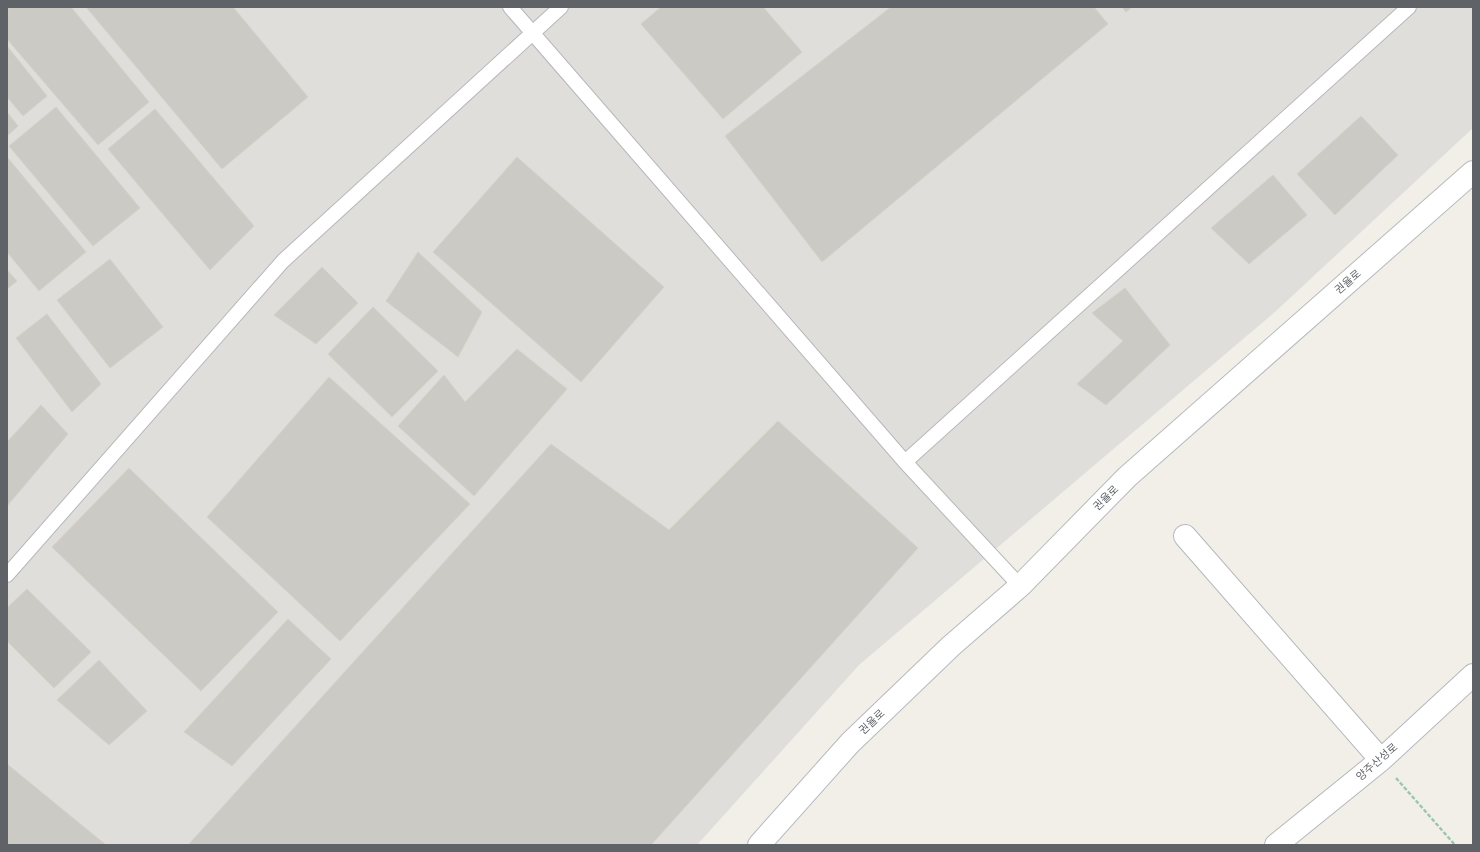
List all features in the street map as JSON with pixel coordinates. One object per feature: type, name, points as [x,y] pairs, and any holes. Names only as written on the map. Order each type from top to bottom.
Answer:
[{"type":"main road","name":"권율로","points":[[759,845],[850,743],[951,646],[1020,586],[1127,477],[1473,172]]},
{"type":"main road","points":[[1185,536],[1381,760]]},
{"type":"main road","name":"양주산성로","points":[[1276,845],[1381,760],[1473,675]]},
{"type":"lane","points":[[510,7],[905,462],[1020,586]]},
{"type":"lane","points":[[7,576],[283,261],[561,7]]},
{"type":"lane","points":[[905,462],[1409,7]]},
{"type":"path","points":[[1381,760],[1455,845]]},
{"type":"shaded area","points":[[7,7],[1473,7],[1473,128],[1276,311],[859,665],[697,845],[7,845]]},
{"type":"building","points":[[8,7],[71,7],[149,102],[98,145],[7,39]]},
{"type":"building","points":[[86,7],[233,7],[308,97],[222,169]]},
{"type":"building","points":[[661,7],[763,7],[802,52],[723,119],[641,24]]},
{"type":"building","points":[[891,7],[1094,7],[1108,24],[822,262],[725,136]]},
{"type":"building","points":[[1122,7],[1132,7],[1126,12]]},
{"type":"building","points":[[7,46],[47,96],[23,116],[7,97]]},
{"type":"building","points":[[56,107],[140,208],[93,246],[9,146]]},
{"type":"building","points":[[155,109],[254,226],[210,270],[108,149]]},
{"type":"building","points":[[7,112],[18,126],[7,136]]},
{"type":"building","points":[[1361,116],[1398,155],[1335,215],[1297,174]]},
{"type":"building","points":[[7,157],[86,252],[39,291],[7,252]]},
{"type":"building","points":[[517,157],[664,287],[581,382],[433,252]]},
{"type":"building","points":[[1273,175],[1307,215],[1249,264],[1211,228]]},
{"type":"building","points":[[418,252],[482,312],[458,357],[386,301]]},
{"type":"building","points":[[110,259],[163,327],[110,368],[57,300]]},
{"type":"building","points":[[322,267],[358,303],[316,344],[274,315]]},
{"type":"building","points":[[7,270],[17,281],[7,289]]},
{"type":"building","points":[[1125,288],[1170,345],[1106,405],[1077,384],[1123,341],[1092,313]]},
{"type":"building","points":[[373,307],[438,371],[392,417],[328,354]]},
{"type":"building","points":[[47,314],[101,384],[72,412],[16,338]]},
{"type":"building","points":[[517,349],[567,389],[474,496],[398,426],[444,375],[465,402]]},
{"type":"building","points":[[329,377],[470,504],[340,641],[207,517]]},
{"type":"building","points":[[41,405],[68,434],[7,506],[7,442]]},
{"type":"building","points":[[778,421],[918,548],[651,845],[188,845],[551,444],[669,530]]},
{"type":"building","points":[[129,468],[278,612],[201,691],[52,547]]},
{"type":"building","points":[[27,589],[91,652],[54,688],[7,641],[7,608]]},
{"type":"building","points":[[288,619],[331,659],[232,766],[184,732]]},
{"type":"building","points":[[99,660],[147,711],[109,745],[57,700]]},
{"type":"building","points":[[7,764],[106,845],[7,845]]}]
